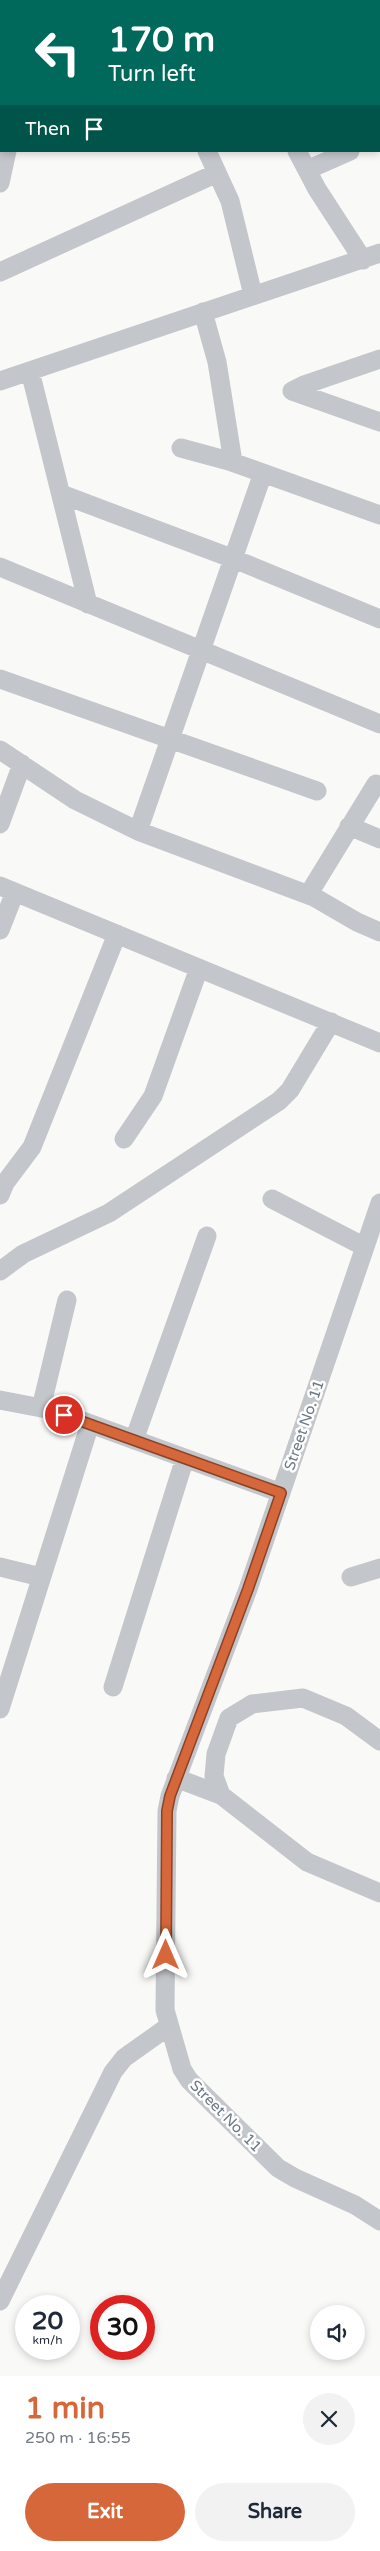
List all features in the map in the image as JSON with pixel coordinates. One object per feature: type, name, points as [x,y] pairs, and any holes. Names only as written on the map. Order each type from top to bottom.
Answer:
[{"type":"street","points":[[0,183],[6,152]]},
{"type":"street","points":[[207,152],[230,201],[253,295]]},
{"type":"street","points":[[298,152],[363,260]]},
{"type":"street","points":[[307,170],[348,152]]},
{"type":"street","points":[[0,272],[217,173]]},
{"type":"street","points":[[0,381],[380,253]]},
{"type":"street","points":[[202,312],[217,362],[233,462]]},
{"type":"street","points":[[380,359],[304,385],[292,391],[380,422]]},
{"type":"street","points":[[30,371],[88,604]]},
{"type":"street","points":[[181,448],[233,462],[380,514]]},
{"type":"street","points":[[138,831],[263,473]]},
{"type":"street","points":[[61,494],[234,559],[380,619]]},
{"type":"street","points":[[0,567],[380,724]]},
{"type":"street","points":[[0,679],[317,792]]},
{"type":"street","points":[[0,750],[75,800],[138,831],[308,895],[357,922],[380,932]]},
{"type":"street","points":[[0,824],[22,764]]},
{"type":"street","points":[[308,895],[376,784]]},
{"type":"street","points":[[349,826],[380,839]]},
{"type":"street","points":[[0,930],[7,888],[380,1043]]},
{"type":"street","points":[[0,1195],[5,1183],[32,1147],[117,934]]},
{"type":"street","points":[[124,1139],[153,1096],[199,968]]},
{"type":"street","points":[[0,1271],[23,1254],[109,1213],[279,1101],[290,1090],[331,1022]]},
{"type":"street","points":[[272,1199],[365,1248]]},
{"type":"street","name":"Street No. 11","points":[[380,1203],[248,1589],[176,1778],[167,1811],[165,2010],[182,2070],[189,2080],[278,2168],[294,2178],[355,2205],[380,2221]]},
{"type":"street","points":[[134,1440],[207,1236]]},
{"type":"street","points":[[41,1408],[67,1300]]},
{"type":"street","points":[[0,1400],[41,1408],[90,1424],[281,1493]]},
{"type":"street","points":[[0,1709],[90,1424]]},
{"type":"street","points":[[113,1687],[185,1458]]},
{"type":"street","points":[[0,1567],[41,1577]]},
{"type":"street","points":[[351,1577],[380,1568]]},
{"type":"street","points":[[220,1795],[214,1776],[220,1745],[229,1718],[252,1704],[303,1698],[346,1716],[380,1741]]},
{"type":"street","points":[[176,1778],[220,1795],[307,1862],[380,1893]]},
{"type":"street","points":[[0,2300],[113,2072],[124,2058],[169,2026]]},
{"type":"route","points":[[64,1415],[281,1493],[248,1589],[170,1796],[167,1811],[166,1955]]}]
